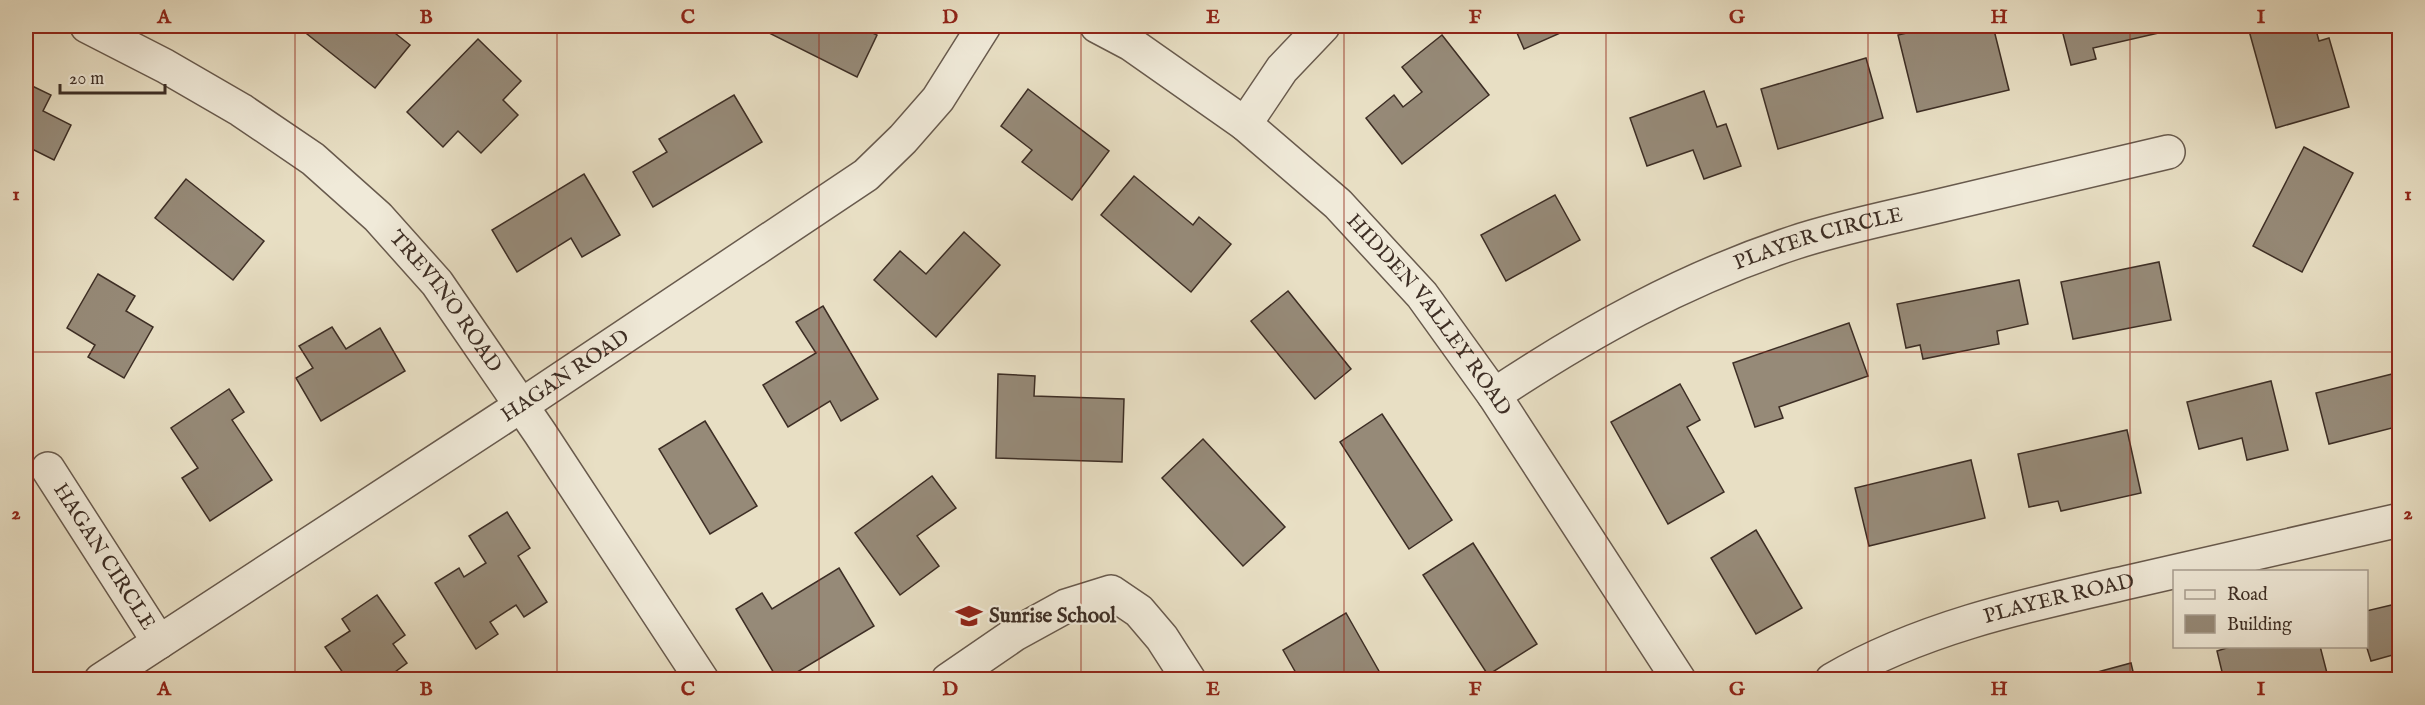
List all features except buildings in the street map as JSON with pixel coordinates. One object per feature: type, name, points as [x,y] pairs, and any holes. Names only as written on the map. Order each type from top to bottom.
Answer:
[{"type":"street","name":"TREVINO ROAD","points":[[87,26],[231,104],[313,159],[378,217],[437,284],[522,405],[702,680]]},
{"type":"street","name":"HAGAN ROAD","points":[[101,680],[522,405],[866,176],[938,99],[984,26]]},
{"type":"street","name":"HIDDEN VALLEY ROAD","points":[[1097,26],[1131,44],[1245,124],[1338,204],[1422,296],[1494,395],[1679,680]]},
{"type":"street","points":[[1245,124],[1282,69],[1323,26]]},
{"type":"street","name":"PLAYER CIRCLE","points":[[1494,395],[1632,310],[1711,274],[1793,243],[1878,220],[2168,152]]},
{"type":"street","name":"HAGAN CIRCLE","points":[[48,469],[159,642]]},
{"type":"street","name":"PLAYER ROAD","points":[[2182,570],[2400,520]]},
{"type":"street","name":"PLAYER ROAD","points":[[1832,680],[1855,666],[1939,631],[2025,606],[2173,572]]},
{"type":"street","points":[[948,680],[1015,634],[1066,606],[1111,592],[1139,611],[1162,638],[1189,680]]},
{"type":"place","name":"Sunrise School","points":[[969,616]]}]
